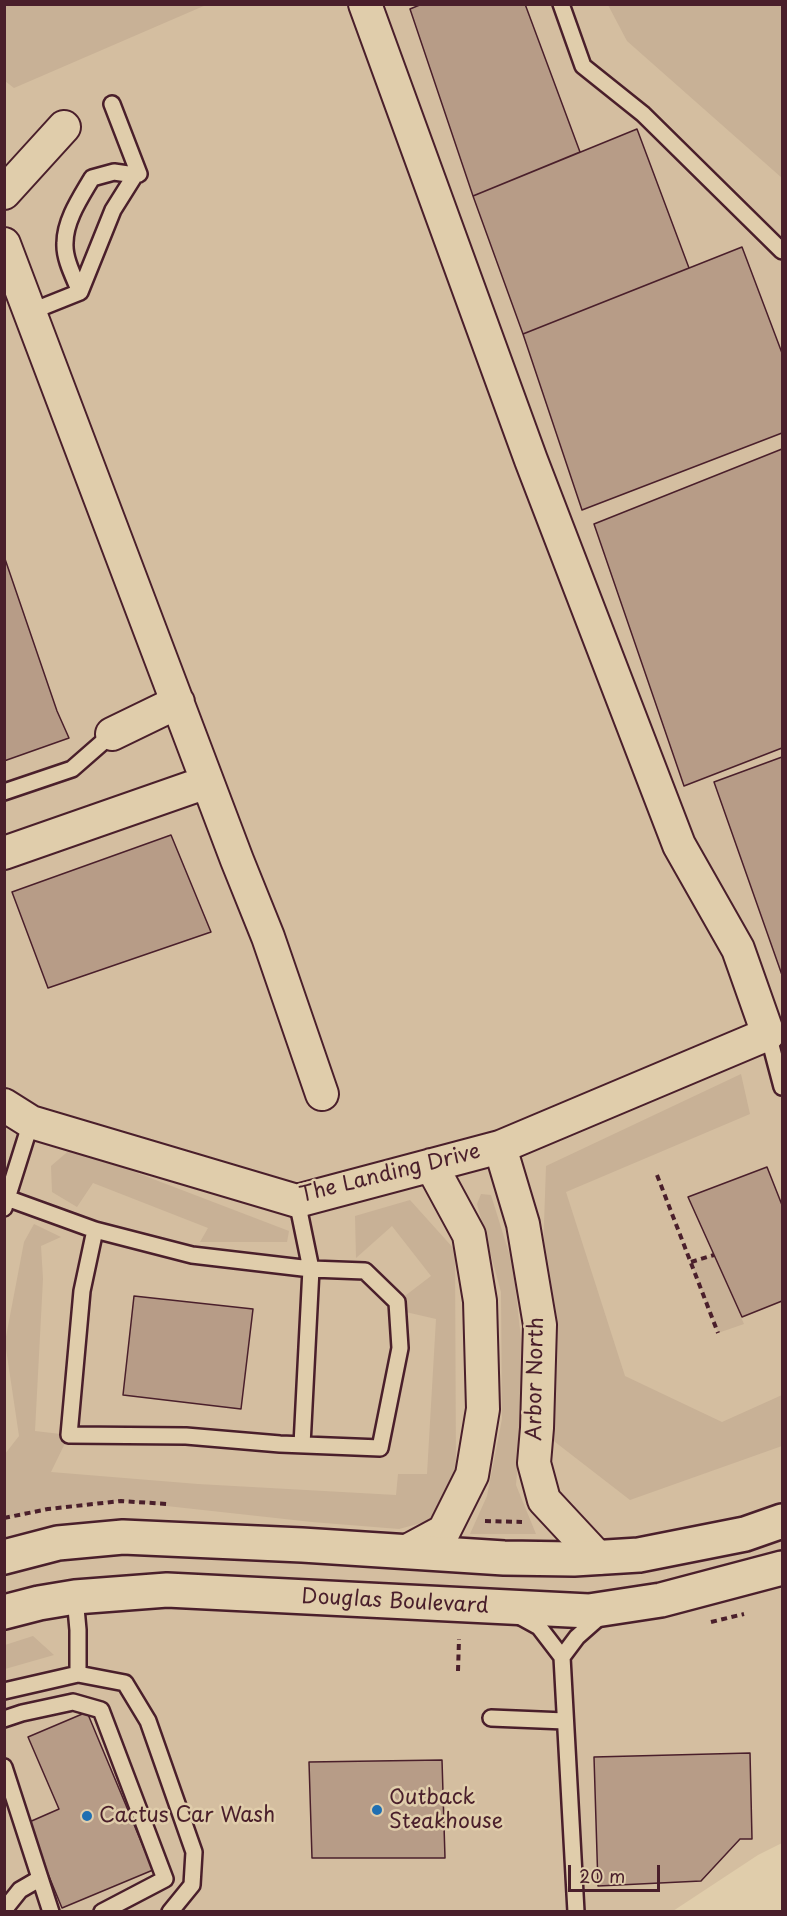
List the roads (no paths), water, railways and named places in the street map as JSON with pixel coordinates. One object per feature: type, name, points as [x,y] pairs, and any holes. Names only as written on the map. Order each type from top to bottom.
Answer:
[{"type":"main road","points":[[4,1557],[58,1543],[123,1537],[302,1545],[504,1558],[598,1558],[650,1553],[745,1534],[783,1521]]},
{"type":"main road","points":[[610,1608],[624,1584],[643,1577],[739,1558],[783,1542]]},
{"type":"main road","name":"Douglas Boulevard","points":[[4,1612],[67,1598],[167,1590],[589,1611],[661,1600],[783,1568]]},
{"type":"main road","points":[[4,1617],[67,1598]]},
{"type":"street","points":[[365,4],[531,460],[679,845],[738,949],[775,1032]]},
{"type":"street","points":[[4,193],[64,127]]},
{"type":"street","points":[[4,244],[20,307],[268,937],[322,1094]]},
{"type":"street","points":[[112,735],[177,702]]},
{"type":"street","points":[[4,853],[207,782]]},
{"type":"street","name":"The Landing Drive","points":[[4,1105],[31,1122],[297,1201],[500,1147],[775,1032]]},
{"type":"street","name":"Arbor North","points":[[500,1147],[523,1224],[540,1325],[534,1463],[544,1500],[598,1558]]},
{"type":"street","points":[[405,1552],[444,1531],[472,1475],[483,1409],[480,1301],[469,1236],[431,1165]]},
{"type":"lane","points":[[561,4],[583,66],[643,114],[783,251]]},
{"type":"lane","points":[[112,104],[139,174]]},
{"type":"lane","points":[[114,172],[135,175],[113,210],[80,292],[69,264],[65,243],[73,210],[92,178],[114,172]]},
{"type":"lane","points":[[20,307],[80,292]]},
{"type":"lane","points":[[4,792],[72,769],[112,735]]},
{"type":"lane","points":[[775,1032],[783,1087]]},
{"type":"lane","points":[[31,1122],[5,1201],[95,1230],[192,1255],[312,1269],[365,1271],[397,1302],[400,1348],[380,1448],[302,1445],[186,1436],[69,1435],[82,1291],[95,1230]]},
{"type":"lane","points":[[297,1201],[312,1269],[302,1445]]},
{"type":"lane","points":[[67,1598],[78,1630],[78,1674]]},
{"type":"lane","points":[[503,1608],[539,1627],[562,1657],[576,1911]]},
{"type":"lane","points":[[562,1657],[577,1637],[610,1608]]},
{"type":"lane","points":[[4,1691],[78,1674],[125,1683],[148,1721],[194,1852],[192,1885],[170,1911]]},
{"type":"lane","points":[[4,1719],[74,1702],[101,1710],[165,1879],[102,1911]]},
{"type":"lane","points":[[491,1718],[566,1721]]},
{"type":"lane","points":[[4,1767],[51,1911]]},
{"type":"lane","points":[[4,1910],[20,1890],[39,1878]]},
{"type":"place","name":"Outback Steakhouse","points":[[377,1810]]},
{"type":"place","name":"Cactus Car Wash","points":[[87,1816]]}]
